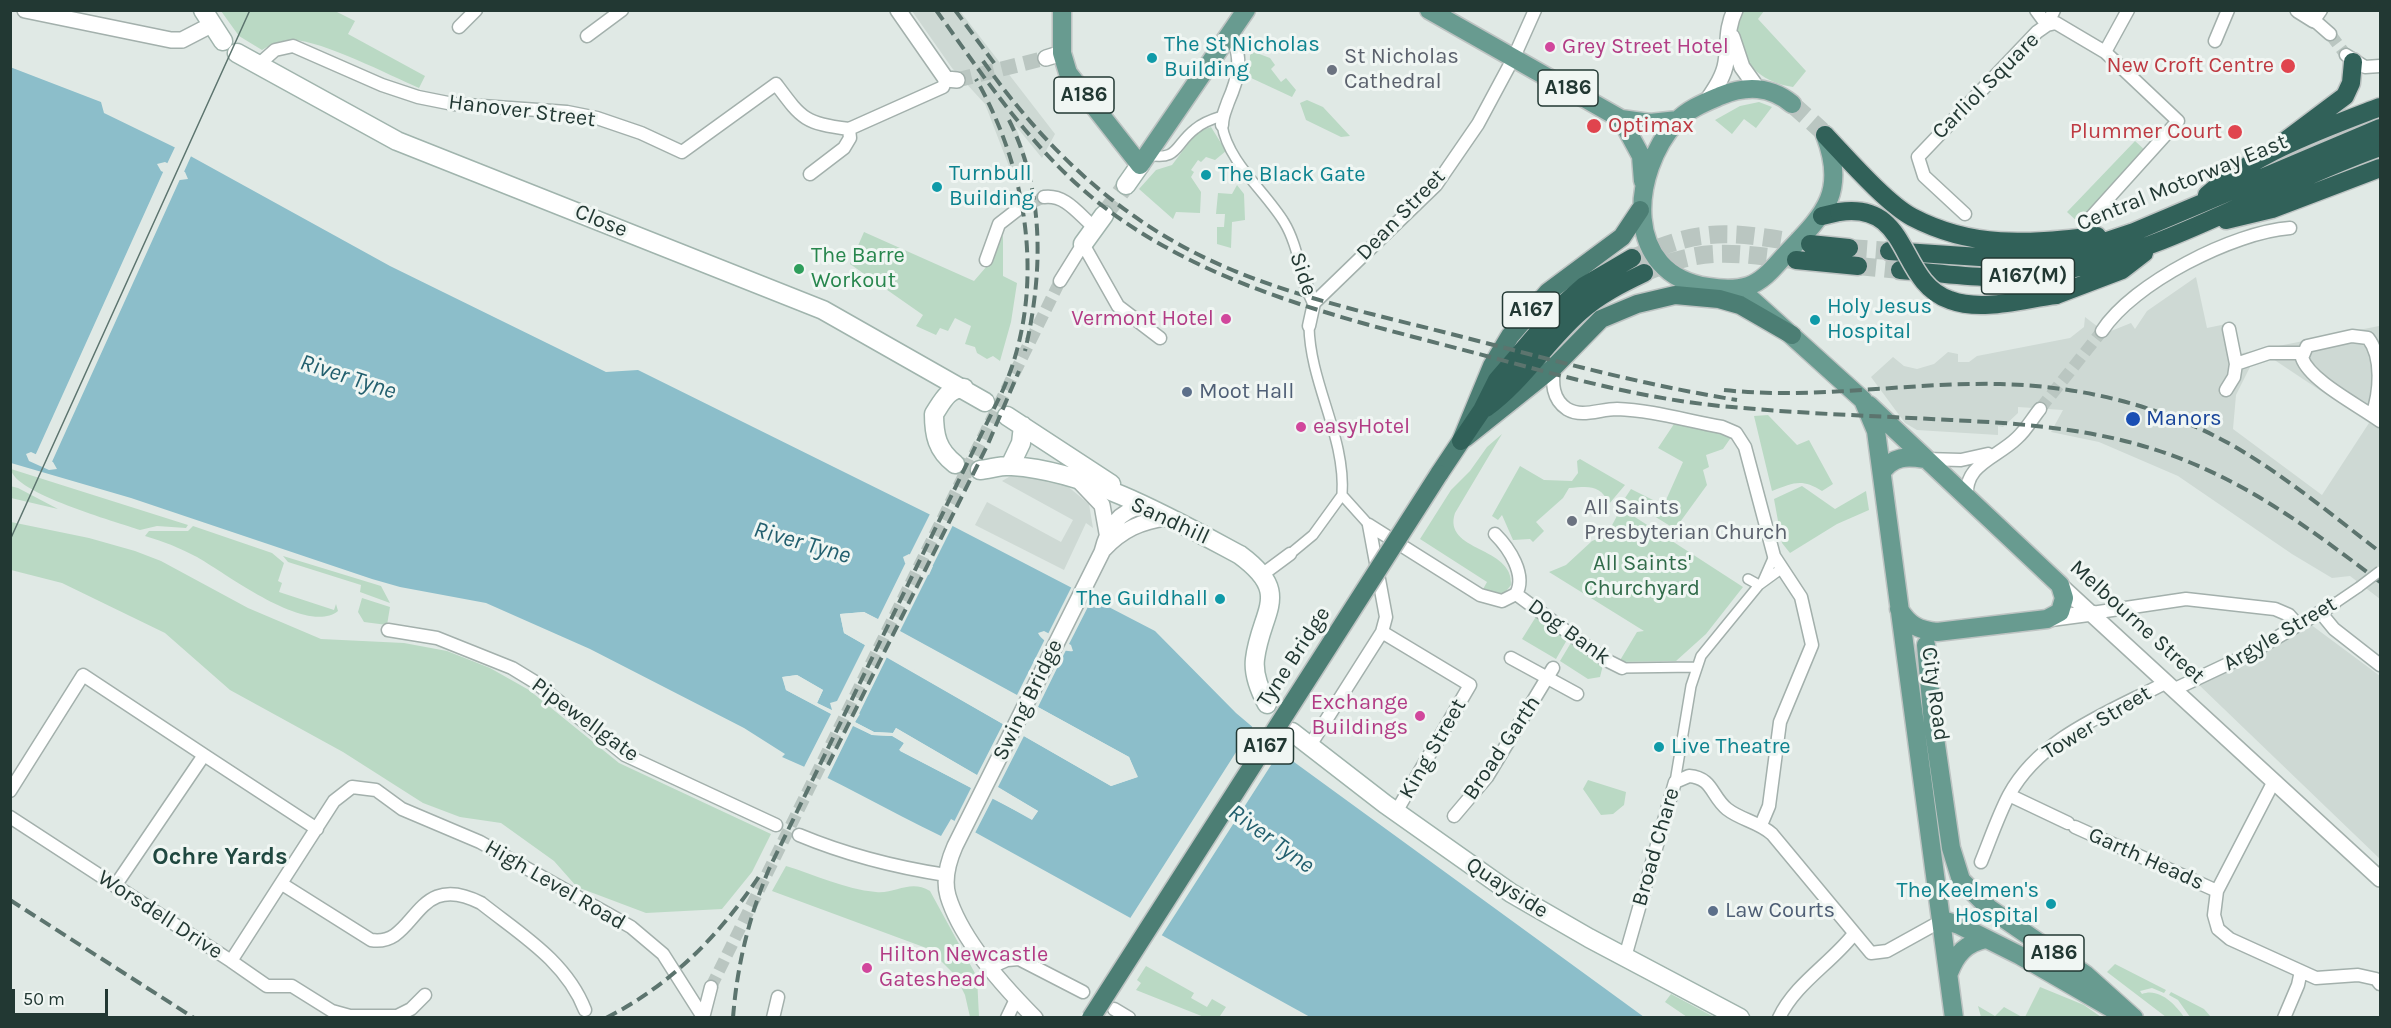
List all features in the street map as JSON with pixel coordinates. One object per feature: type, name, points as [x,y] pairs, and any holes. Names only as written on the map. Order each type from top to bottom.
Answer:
[{"type":"highway","name":"A167(M)","points":[[2272,152],[2302,125],[2345,96],[2351,83],[2350,59]]},
{"type":"highway","name":"A167(M)","points":[[2194,206],[2232,173],[2272,152],[2380,107]]},
{"type":"highway","name":"Central Motorway East","points":[[1889,251],[1995,258],[2054,256],[2134,232],[2380,128]]},
{"type":"highway","name":"A167(M)","points":[[1823,133],[1911,217],[1961,237],[2026,244],[2134,232]]},
{"type":"highway","name":"Central Motorway East","points":[[1900,270],[2038,276],[2089,265],[2152,247],[2273,190],[2380,147]]},
{"type":"highway","name":"A167(M)","points":[[2209,222],[2238,219],[2272,209],[2376,171]]},
{"type":"highway","name":"A167","points":[[1461,441],[1492,366],[1516,328],[1548,292],[1622,237],[1641,210]]},
{"type":"highway","name":"A167(M)","points":[[1831,214],[1861,211],[1882,218],[1898,236],[1920,277],[1935,292],[1949,300],[1965,304],[1991,304],[2056,295],[2122,270],[2152,247]]},
{"type":"highway","points":[[1810,244],[1849,248]]},
{"type":"highway","points":[[1461,441],[1482,411],[1497,380],[1559,308],[1584,286],[1632,258]]},
{"type":"highway","points":[[1796,260],[1858,266]]},
{"type":"highway","points":[[1482,411],[1507,393],[1579,313],[1598,298],[1644,273]]},
{"type":"highway","name":"A167","points":[[1461,441],[1554,367],[1601,319],[1637,304],[1675,295],[1719,299],[1740,305],[1792,335]]},
{"type":"highway","name":"Tyne Bridge","points":[[1091,1017],[1461,441]]},
{"type":"main road","name":"A186","points":[[1062,10],[1054,56],[1144,160]]},
{"type":"main road","points":[[1126,185],[1246,10]]},
{"type":"main road","name":"A186","points":[[1429,10],[1622,119],[1650,123],[1678,120]]},
{"type":"main road","points":[[207,18],[223,40]]},
{"type":"main road","name":"Close","points":[[237,53],[390,138],[819,309],[905,358],[964,388],[985,402]]},
{"type":"main road","points":[[1792,104],[1776,92],[1757,88],[1729,92],[1707,101],[1678,120],[1661,146],[1643,183],[1641,210],[1644,230],[1652,248],[1672,274],[1702,286],[1740,289],[1753,285],[1766,275],[1831,214],[1835,173],[1833,155],[1823,133]]},
{"type":"main road","name":"A186","points":[[1622,119],[1641,156],[1643,183]]},
{"type":"main road","points":[[1083,244],[1100,222]]},
{"type":"main road","points":[[1766,275],[1762,293],[1766,311]]},
{"type":"main road","name":"City Road","points":[[1740,289],[1863,400],[1876,431],[1943,920],[1954,1017]]},
{"type":"main road","points":[[905,358],[922,369],[929,378],[933,389],[936,441],[941,451],[954,464]]},
{"type":"main road","points":[[934,414],[950,392],[957,388],[964,388]]},
{"type":"main road","name":"Melbourne Street","points":[[1863,400],[2060,585]]},
{"type":"main road","points":[[1007,416],[1143,506]]},
{"type":"main road","points":[[1010,466],[1021,443],[1023,426]]},
{"type":"main road","points":[[1882,472],[1897,459],[1907,457],[1924,459]]},
{"type":"main road","name":"Sandhill","points":[[980,470],[1010,466],[1072,477],[1143,506],[1240,555],[1263,574]]},
{"type":"main road","points":[[1263,574],[1270,604],[1255,660],[1259,687],[1267,704]]},
{"type":"main road","points":[[1931,639],[2047,619],[2057,614],[2061,608],[2064,593],[2060,585]]},
{"type":"main road","points":[[1899,609],[1912,625],[1931,639]]},
{"type":"main road","points":[[1909,682],[1931,639]]},
{"type":"main road","name":"City Road","points":[[1931,639],[1932,724],[1951,848],[1961,879],[1990,909],[2086,975],[2134,1017]]},
{"type":"main road","name":"Quayside","points":[[1292,732],[1396,812],[1511,893],[1625,957],[1740,1017]]},
{"type":"main road","name":"A186","points":[[1943,920],[1986,939],[2128,1017]]},
{"type":"main road","points":[[1949,973],[1954,960],[1962,950],[1972,942],[1986,939]]},
{"type":"main road","points":[[1945,1017],[1952,997]]},
{"type":"street","points":[[25,10],[171,40],[182,40],[207,18]]},
{"type":"street","points":[[459,27],[476,10]]},
{"type":"street","points":[[586,36],[622,10]]},
{"type":"street","points":[[810,174],[844,148],[850,138],[849,129],[943,87],[951,80],[898,10]]},
{"type":"street","name":"Dean Street","points":[[1314,303],[1436,185],[1478,124],[1514,57],[1535,10]]},
{"type":"street","points":[[2036,10],[2047,25],[2054,10]]},
{"type":"street","points":[[2104,52],[2128,10]]},
{"type":"street","points":[[2215,41],[2228,10]]},
{"type":"street","points":[[2298,10],[2318,15],[2330,34]]},
{"type":"street","points":[[1732,16],[1733,46],[1742,67],[1757,88]]},
{"type":"street","points":[[1707,101],[1719,82],[1726,63],[1726,34],[1732,16]]},
{"type":"street","name":"Carliol Square","points":[[1965,214],[1924,176],[1918,157],[2047,25],[2056,23],[2104,52],[2178,121],[2085,224]]},
{"type":"street","points":[[1144,160],[1169,156],[1193,129],[1222,121],[1238,76],[1240,60],[1231,33]]},
{"type":"street","name":"Hanover Street","points":[[257,66],[275,50],[293,46],[381,85],[418,97],[453,104],[567,112],[597,118],[641,133],[682,152],[776,84],[799,115],[807,120],[849,129]]},
{"type":"street","points":[[2350,59],[2365,67],[2380,66]]},
{"type":"street","name":"Side","points":[[1222,121],[1224,135],[1233,153],[1285,223],[1314,303],[1309,326],[1310,349],[1338,449],[1343,478],[1341,495]]},
{"type":"street","points":[[1044,197],[1054,195],[1064,199],[1100,222]]},
{"type":"street","points":[[986,260],[999,224],[1017,210]]},
{"type":"street","points":[[2102,330],[2111,316],[2128,300],[2168,271],[2258,234],[2290,228]]},
{"type":"street","points":[[1060,282],[1083,244],[1118,306],[1160,338]]},
{"type":"street","points":[[2226,390],[2234,377],[2236,364],[2229,329]]},
{"type":"street","points":[[2352,336],[2368,338],[2376,355],[2378,379],[2376,418],[2313,374],[2304,363],[2303,353],[2307,346],[2352,336]]},
{"type":"street","points":[[2236,364],[2278,351],[2303,353]]},
{"type":"street","points":[[1554,367],[1555,394],[1559,402],[1571,411],[1580,413],[1627,410],[1722,427],[1736,433],[1747,451],[1774,556],[1800,597],[1812,645],[1780,722],[1769,806],[1761,825]]},
{"type":"street","points":[[1967,499],[1967,486],[1975,469],[2016,439],[2040,409]]},
{"type":"street","points":[[1924,459],[1961,460],[2001,450]]},
{"type":"street","points":[[1072,477],[1097,497],[1105,514],[1107,533],[1102,552]]},
{"type":"street","points":[[1263,574],[1313,535],[1341,495],[1369,525],[1486,598],[1502,601],[1516,594],[1520,585],[1519,574],[1504,543],[1496,534]]},
{"type":"street","points":[[1107,533],[1121,516],[1143,506]]},
{"type":"street","points":[[1102,552],[1130,527],[1167,518]]},
{"type":"street","points":[[1309,747],[1382,632],[1386,617],[1369,525]]},
{"type":"street","name":"Swing Bridge","points":[[946,875],[962,833],[1102,552]]},
{"type":"street","name":"Broad Chare","points":[[1625,957],[1675,782],[1696,667],[1705,649],[1761,583],[1774,556]]},
{"type":"street","name":"Broad Chare","points":[[1761,583],[1781,569]]},
{"type":"street","name":"Argyle Street","points":[[2171,685],[2247,655],[2334,604],[2380,571]]},
{"type":"street","points":[[1748,579],[1761,583]]},
{"type":"street","name":"Melbourne Street","points":[[2060,585],[2380,879]]},
{"type":"street","name":"Dog Bank","points":[[1516,594],[1604,659],[1622,668],[1696,667]]},
{"type":"street","points":[[2047,619],[2186,599],[2276,609],[2289,615],[2298,625]]},
{"type":"street","points":[[2319,612],[2334,629],[2380,666]]},
{"type":"street","name":"Pipewellgate","points":[[388,630],[437,638],[512,668],[535,682],[625,755],[776,825]]},
{"type":"street","name":"King Street","points":[[1382,632],[1470,685],[1396,812]]},
{"type":"street","name":"Broad Garth","points":[[1511,658],[1551,673],[1577,694]]},
{"type":"street","name":"Broad Garth","points":[[1454,816],[1487,777],[1551,673]]},
{"type":"street","points":[[10,790],[82,675],[317,829]]},
{"type":"street","name":"Tower Street","points":[[1981,862],[2009,795],[2028,768],[2058,741],[2171,685]]},
{"type":"street","points":[[115,886],[204,755]]},
{"type":"street","points":[[1675,782],[1689,776],[1702,779],[1712,786],[1726,808],[1761,825],[1772,834],[1868,951],[1877,954],[1943,920]]},
{"type":"street","points":[[2274,781],[2217,891],[2214,915],[2218,928],[2230,939],[2316,978],[2358,975],[2376,979],[2380,984]]},
{"type":"street","name":"Worsdell Drive","points":[[10,818],[231,962],[334,801],[352,787],[376,790]]},
{"type":"street","name":"High Level Road","points":[[376,790],[408,812],[480,842],[640,934],[672,966],[702,1017]]},
{"type":"street","name":"Garth Heads","points":[[2009,795],[2217,891]]},
{"type":"street","points":[[799,835],[838,851],[895,867],[946,875],[948,896],[989,968],[1035,1017]]},
{"type":"street","points":[[282,884],[371,940],[379,942],[388,941],[397,935],[429,901],[453,893],[466,895],[481,903],[562,969],[577,992],[585,1010]]},
{"type":"street","points":[[1779,1017],[1791,996],[1838,954],[1853,935]]},
{"type":"street","points":[[989,968],[1007,960],[1025,960],[1083,992]]},
{"type":"street","points":[[231,962],[267,986],[292,987],[332,1011],[350,1016],[398,1016],[411,1009],[425,995]]},
{"type":"street","points":[[2284,1017],[2298,985],[2301,971]]},
{"type":"street","points":[[702,1017],[711,987]]},
{"type":"street","points":[[773,1017],[778,997]]},
{"type":"street","points":[[1007,1017],[1016,999]]},
{"type":"street","points":[[1114,1009],[1129,1017]]},
{"type":"shaded area","points":[[912,11],[960,11],[1055,134],[1042,158],[1015,125],[1029,164],[1010,169],[985,104],[952,68]]},
{"type":"shaded area","points":[[2196,277],[2207,328],[2231,323],[2238,354],[2379,326],[2380,599],[2350,576],[2332,578],[2292,554],[2178,476],[2099,442],[2051,432],[2063,410],[2018,407],[2018,413],[2003,427],[1998,426],[1998,435],[1917,430],[1905,423],[1871,377],[1893,357],[1904,366],[1917,369],[1934,364],[1948,352],[1958,354],[1958,362],[1969,362],[1977,356],[2070,338],[2084,327],[2085,317],[2106,333],[2131,323],[2135,329],[2147,311]],"holes":[[[2270,357],[2369,423],[2322,495],[2233,429],[2236,395],[2251,365]]]},
{"type":"shaded area","points":[[1014,474],[1066,485],[1089,504],[1093,528],[1086,523],[1064,570],[975,525],[987,502],[1061,542],[1073,520],[1002,481]]},
{"type":"shaded area","points":[[2310,624],[2380,676],[2380,859],[2197,683],[2251,660]]},
{"type":"green space","points":[[221,11],[335,11],[355,21],[348,34],[425,76],[419,88],[338,52],[306,42],[285,41],[262,50],[239,36]]},
{"type":"green space","points":[[1743,11],[1764,11],[1758,19],[1806,71],[1793,87],[1765,77],[1757,72],[1744,57],[1737,38]]},
{"type":"green space","points":[[1254,52],[1270,58],[1275,65],[1271,69],[1281,82],[1286,78],[1296,90],[1292,97],[1249,77],[1250,55]]},
{"type":"green space","points":[[1307,100],[1323,107],[1350,136],[1341,137],[1306,120],[1300,103]]},
{"type":"green space","points":[[1759,102],[1772,107],[1756,128],[1744,119],[1732,134],[1715,120],[1740,106]]},
{"type":"green space","points":[[1211,127],[1226,151],[1215,160],[1206,157],[1201,162],[1198,160],[1191,170],[1194,172],[1191,177],[1201,192],[1200,213],[1176,212],[1173,219],[1139,189],[1156,170],[1172,165],[1197,132]]},
{"type":"green space","points":[[2135,141],[2147,152],[2079,223],[2067,212]]},
{"type":"green space","points":[[1237,185],[1244,194],[1245,220],[1232,222],[1231,248],[1217,244],[1217,227],[1224,227],[1225,214],[1216,214],[1218,193],[1232,194]]},
{"type":"green space","points":[[864,232],[974,281],[993,259],[1003,235],[1003,276],[1017,283],[1011,322],[1000,361],[993,356],[987,359],[977,353],[975,347],[965,344],[971,326],[955,318],[948,331],[940,328],[936,335],[916,326],[923,315],[850,264]]},
{"type":"green space","points":[[1768,415],[1797,445],[1809,440],[1833,484],[1822,491],[1808,484],[1797,483],[1772,491],[1754,416]]},
{"type":"green space","points":[[1674,424],[1732,436],[1723,449],[1706,455],[1709,467],[1703,470],[1707,485],[1675,529],[1625,498],[1631,489],[1657,502],[1666,500],[1683,462],[1658,448]]},
{"type":"green space","points":[[1502,434],[1455,513],[1454,526],[1459,535],[1468,543],[1491,555],[1509,572],[1511,585],[1503,595],[1482,591],[1487,582],[1420,539],[1451,490],[1470,471],[1487,447]]},
{"type":"green space","points":[[1580,459],[1625,485],[1609,504],[1597,489],[1569,488],[1563,498],[1536,522],[1544,531],[1533,542],[1530,539],[1513,540],[1502,515],[1498,520],[1492,516],[1520,466],[1544,480],[1572,481],[1578,473],[1577,461]]},
{"type":"green space","points":[[11,469],[188,525],[186,528],[157,526],[140,530],[47,497],[16,478]]},
{"type":"green space","points":[[10,486],[18,488],[58,509],[11,498]]},
{"type":"green space","points":[[1802,486],[1835,509],[1866,491],[1869,510],[1837,524],[1790,553],[1782,543],[1774,499]]},
{"type":"green space","name":"All Saints' Churchyard","points":[[1621,508],[1743,587],[1706,634],[1676,661],[1619,662],[1637,632],[1644,631],[1549,572],[1566,565],[1592,541],[1607,535]]},
{"type":"green space","points":[[11,522],[89,538],[135,551],[161,561],[248,608],[321,639],[404,643],[447,651],[490,668],[529,690],[619,763],[771,834],[752,872],[722,909],[646,913],[577,887],[554,861],[501,823],[460,817],[423,803],[343,752],[230,690],[165,633],[62,583],[11,570]]},
{"type":"green space","points":[[193,526],[272,553],[284,563],[278,581],[282,583],[279,592],[334,610],[336,604],[338,611],[324,617],[307,616],[288,609],[267,600],[191,554],[145,536],[149,531],[188,531]]},
{"type":"green space","points":[[283,556],[381,586],[390,603],[360,592],[361,585],[288,562]]},
{"type":"green space","points":[[362,598],[390,607],[387,625],[364,622],[358,612]]},
{"type":"green space","points":[[1537,615],[1568,638],[1556,659],[1522,639]]},
{"type":"green space","points":[[1572,641],[1603,665],[1600,677],[1588,679],[1560,661]]},
{"type":"green space","points":[[1588,780],[1626,792],[1624,805],[1613,814],[1601,815],[1583,789]]},
{"type":"green space","points":[[786,866],[841,885],[864,890],[883,892],[916,886],[930,891],[977,977],[979,1017],[970,1017],[965,995],[955,975],[929,949],[772,891]]},
{"type":"green space","points":[[2115,964],[2166,990],[2164,993],[2152,988],[2140,991],[2142,994],[2148,992],[2161,995],[2184,1017],[2166,1017],[2107,972]]},
{"type":"green space","points":[[1146,966],[1194,993],[1191,998],[1207,1007],[1212,999],[1226,1007],[1220,1016],[1204,1017],[1136,990],[1141,983],[1137,980]]},
{"type":"green space","points":[[2040,987],[2084,1005],[2101,1017],[2025,1017]]},
{"type":"green space","points":[[2171,992],[2204,1009],[2211,1017],[2190,1017],[2178,1000],[2169,995]]},
{"type":"green space","points":[[1671,994],[1714,1017],[1687,1017],[1665,1002]]},
{"type":"green space","points":[[1978,1006],[1995,1016],[2004,1007],[2022,1017],[1981,1017]]},
{"type":"water","name":"River Tyne","points":[[10,67],[101,102],[104,113],[174,147],[390,266],[606,372],[638,370],[943,521],[1155,631],[1236,713],[1294,762],[1644,1017],[1310,1017],[951,819],[941,836],[782,757],[785,754],[744,728],[590,649],[486,603],[400,587],[372,579],[131,498],[11,463]],"holes":[[[165,162],[185,172],[188,179],[180,180],[161,171],[157,164]],[[31,452],[53,462],[57,469],[49,470],[29,461],[26,454]],[[909,554],[933,566],[929,575],[905,563],[903,557]],[[864,612],[1129,757],[1137,777],[1111,786],[844,633],[840,614]],[[1044,631],[1071,645],[1073,651],[1059,649],[1038,633]],[[797,675],[823,690],[817,703],[874,732],[893,733],[896,728],[1038,811],[1032,819],[900,751],[904,743],[892,736],[872,735],[786,690],[783,677]],[[837,701],[860,714],[855,722],[832,710],[830,703]]]},
{"type":"pier","points":[[176,145],[192,154],[183,174],[166,166]]},
{"type":"pier","points":[[164,170],[181,177],[51,464],[35,456]]},
{"type":"pier","points":[[931,512],[954,523],[900,631],[1017,695],[1046,637],[1067,648],[1038,707],[1129,757],[1138,777],[1111,786],[1024,736],[998,787],[1038,811],[1032,820],[993,798],[974,835],[953,824],[971,788],[899,750],[904,743],[893,736],[872,735],[853,726],[826,781],[803,769],[831,714],[786,690],[782,677],[797,675],[823,690],[817,703],[832,710],[834,707],[854,719],[856,715],[835,705],[865,645],[844,633],[840,614],[864,612],[878,619],[907,560],[927,571],[929,568],[908,558]],"holes":[[[864,615],[1127,759],[1134,775],[1112,783],[847,631],[843,617]],[[887,657],[1003,724],[977,775],[896,728],[893,733],[874,732],[855,722]],[[796,678],[819,691],[814,701],[788,688],[786,680]],[[897,732],[1034,812],[1031,816],[904,749],[907,742],[895,734]]]},
{"type":"pier","points":[[1073,584],[1094,595],[1068,646],[1047,636]]},
{"type":"pier","points":[[1254,724],[1282,748],[1160,938],[1129,920]]},
{"type":"tunnel","points":[[2330,34],[2346,55]]},
{"type":"tunnel","points":[[957,80],[1046,58]]},
{"type":"tunnel","points":[[1792,104],[1822,131]]},
{"type":"tunnel","points":[[1104,215],[1126,185]]},
{"type":"tunnel","points":[[1017,210],[1044,197]]},
{"type":"tunnel","points":[[1632,258],[1675,242],[1715,234],[1742,235],[1809,244]]},
{"type":"tunnel","points":[[1849,248],[1889,251]]},
{"type":"tunnel","points":[[1644,273],[1665,264],[1701,255],[1735,254],[1794,260]]},
{"type":"tunnel","points":[[1858,266],[1900,270]]},
{"type":"tunnel","points":[[711,987],[1060,281]]},
{"type":"tunnel","points":[[2040,409],[2102,331]]},
{"type":"tunnel","points":[[955,464],[968,469],[980,470]]},
{"type":"tram line","points":[[10,540],[250,10]]},
{"type":"railway","points":[[936,10],[1013,115],[1055,163],[1079,186],[1104,207],[1146,235],[1190,260],[1236,281],[1381,328],[1573,379],[1667,399],[1787,411],[2012,424],[2072,430],[2131,442],[2189,462],[2265,501],[2312,531],[2380,582]]},
{"type":"railway","points":[[955,10],[997,67]]},
{"type":"railway","points":[[983,61],[1003,89],[1047,140],[1096,187],[1122,208],[1180,245],[1246,276],[1352,309],[1598,371],[1737,400]]},
{"type":"railway","points":[[733,1018],[745,942],[769,869],[1002,392],[1016,354],[1024,314],[1028,274],[1026,233],[1009,153],[976,79]]},
{"type":"railway","points":[[1009,120],[1021,147],[1035,204],[1037,234],[1035,293],[1025,351]]},
{"type":"railway","points":[[828,765],[988,444],[1019,371]]},
{"type":"railway","points":[[1724,390],[1793,393],[2000,384],[2060,389],[2119,400],[2176,418],[2230,444],[2288,482],[2380,552]]},
{"type":"railway","points":[[606,1018],[652,990],[692,957],[728,918],[760,875]]},
{"type":"railway","points":[[10,900],[194,1018]]},
{"type":"place","name":"Grey Street Hotel","points":[[1550,47]]},
{"type":"place","name":"The St Nicholas Building","points":[[1152,58]]},
{"type":"place","name":"New Croft Centre","points":[[2288,66]]},
{"type":"place","name":"St Nicholas Cathedral","points":[[1332,70]]},
{"type":"place","name":"Optimax","points":[[1594,126]]},
{"type":"place","name":"Plummer Court","points":[[2235,132]]},
{"type":"place","name":"The Black Gate","points":[[1206,175]]},
{"type":"place","name":"Turnbull Building","points":[[937,187]]},
{"type":"place","name":"The Barre Workout","points":[[799,269]]},
{"type":"place","name":"Vermont Hotel","points":[[1226,319]]},
{"type":"place","name":"Holy Jesus Hospital","points":[[1815,320]]},
{"type":"place","name":"Moot Hall","points":[[1187,392]]},
{"type":"place","name":"Manors","points":[[2133,419]]},
{"type":"place","name":"easyHotel","points":[[1301,427]]},
{"type":"place","name":"All Saints Presbyterian Church","points":[[1572,521]]},
{"type":"place","name":"The Guildhall","points":[[1220,599]]},
{"type":"place","name":"Exchange Buildings","points":[[1420,716]]},
{"type":"place","name":"Live Theatre","points":[[1659,747]]},
{"type":"place","name":"The Keelmen's Hospital","points":[[2051,904]]},
{"type":"place","name":"Law Courts","points":[[1713,911]]},
{"type":"place","name":"Hilton Newcastle Gateshead","points":[[867,968]]},
{"type":"district","name":"Ochre Yards","points":[[220,857]]}]
